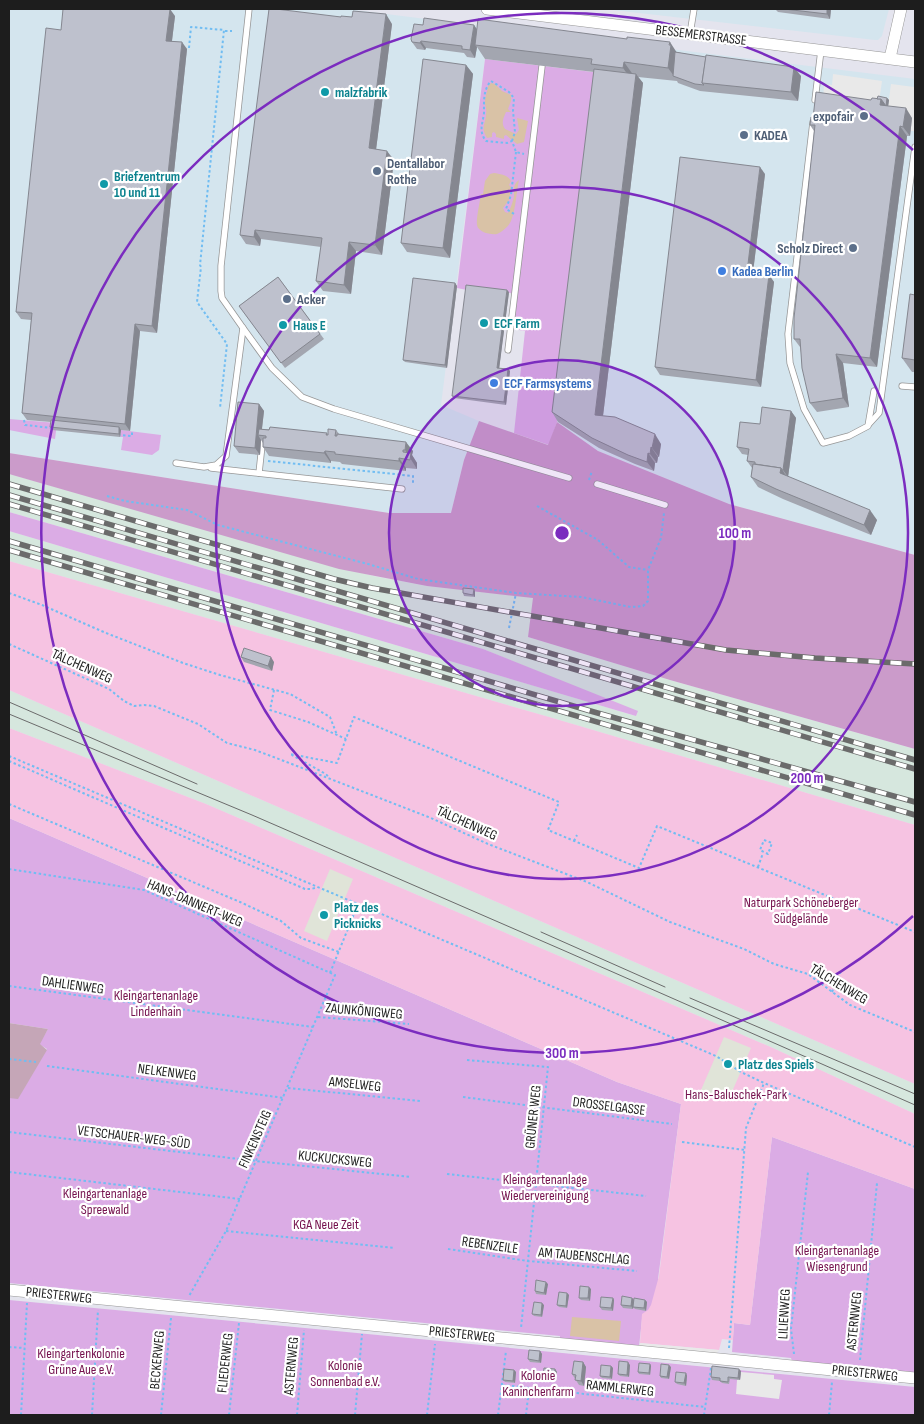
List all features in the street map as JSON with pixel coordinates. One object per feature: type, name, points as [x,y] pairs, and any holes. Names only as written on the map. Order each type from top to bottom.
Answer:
[{"type":"street","name":"BESSEMERSTRASSE","points":[[487,9],[547,20],[581,14],[690,34],[915,62]]},
{"type":"street","points":[[890,58],[901,9]]},
{"type":"street","name":"PRIESTERWEG","points":[[9,1290],[915,1378]]},
{"type":"lane","points":[[249,9],[221,266],[222,298],[272,368],[302,397],[344,412],[569,478]]},
{"type":"lane","points":[[690,34],[694,9]]},
{"type":"lane","points":[[814,106],[821,50]]},
{"type":"lane","points":[[508,350],[542,66]]},
{"type":"lane","points":[[813,116],[788,334],[790,363],[804,409],[823,443],[849,436],[868,426],[879,413],[915,147]]},
{"type":"lane","points":[[204,467],[216,465],[226,456],[243,328]]},
{"type":"lane","points":[[902,386],[915,387]]},
{"type":"lane","points":[[868,426],[874,391]]},
{"type":"lane","points":[[259,473],[264,431]]},
{"type":"lane","points":[[176,463],[402,489]]},
{"type":"lane","points":[[597,484],[665,505]]},
{"type":"path","points":[[189,48],[191,27],[232,32]]},
{"type":"path","points":[[220,408],[227,344],[221,332],[197,302],[224,31]]},
{"type":"path","points":[[512,141],[507,143],[486,141],[482,136],[484,99],[488,84],[492,81],[509,92],[514,98],[512,111],[515,132],[512,141],[516,152],[511,195],[506,208],[515,215]]},
{"type":"path","points":[[516,152],[531,156]]},
{"type":"path","points":[[24,420],[25,425],[54,428]]},
{"type":"path","points":[[111,434],[132,436],[132,432]]},
{"type":"path","points":[[260,460],[413,476],[414,482]]},
{"type":"path","points":[[106,496],[125,501],[187,510],[218,525],[418,579],[516,592],[581,597],[630,607],[643,606],[648,601],[648,570],[661,538],[665,505]]},
{"type":"path","points":[[537,506],[598,540],[629,567],[648,570]]},
{"type":"path","points":[[509,628],[516,592]]},
{"type":"path","points":[[9,594],[42,605],[106,633],[183,663],[290,694],[330,717],[337,734]]},
{"type":"path","name":"TÄLCHENWEG","points":[[9,644],[109,688],[129,704],[134,706],[154,706],[198,724],[227,743],[254,750],[431,818],[488,844],[587,882],[670,922],[744,949],[774,964],[808,974],[850,1005],[915,1032]]},
{"type":"path","points":[[274,690],[270,710],[308,722],[346,738]]},
{"type":"path","points":[[330,778],[290,754],[337,764],[354,717],[560,802],[548,830],[639,868]]},
{"type":"path","points":[[9,756],[716,1056],[741,1072],[764,1083],[915,1147]]},
{"type":"path","points":[[9,761],[305,889],[317,887]]},
{"type":"path","points":[[9,804],[240,902],[281,921],[301,938],[339,952]]},
{"type":"path","points":[[653,824],[915,932]]},
{"type":"path","points":[[637,872],[657,826]]},
{"type":"path","points":[[575,841],[577,835]]},
{"type":"path","points":[[764,840],[772,843],[768,854],[764,852],[760,850],[764,840]]},
{"type":"path","points":[[758,867],[764,852]]},
{"type":"path","name":"HANS-DANNERT-WEG","points":[[9,869],[144,890],[335,975]]},
{"type":"path","points":[[330,973],[358,904]]},
{"type":"path","points":[[832,992],[841,971]]},
{"type":"path","name":"FINKENSTEIG","points":[[178,1307],[226,1231],[335,975]]},
{"type":"path","name":"DAHLIENWEG","points":[[9,986],[313,1027]]},
{"type":"path","name":"ZAUNKÖNIGWEG","points":[[318,1017],[410,1024]]},
{"type":"path","points":[[9,1059],[36,1062]]},
{"type":"path","name":"GRÜNER WEG","points":[[467,1060],[548,1067],[528,1261],[502,1386],[498,1415]]},
{"type":"path","name":"NELKENWEG","points":[[47,1066],[284,1098]]},
{"type":"path","points":[[728,1360],[746,1128],[764,1083]]},
{"type":"path","name":"AMSELWEG","points":[[288,1088],[420,1101]]},
{"type":"path","name":"DROSSELGASSE","points":[[462,1097],[672,1124]]},
{"type":"path","name":"VETSCHAUER-WEG-SÜD","points":[[9,1132],[256,1161]]},
{"type":"path","points":[[682,1142],[745,1150]]},
{"type":"path","name":"KUCKUCKSWEG","points":[[256,1161],[411,1177]]},
{"type":"path","points":[[9,1172],[240,1199]]},
{"type":"path","name":"LILIENWEG","points":[[796,1366],[791,1329],[808,1172]]},
{"type":"path","points":[[447,1174],[646,1196]]},
{"type":"path","name":"ASTERNWEG","points":[[859,1372],[877,1182]]},
{"type":"path","points":[[226,1231],[395,1248]]},
{"type":"path","name":"REBENZEILE","points":[[448,1249],[528,1261]]},
{"type":"path","name":"AM TAUBENSCHLAG","points":[[528,1261],[637,1271]]},
{"type":"path","points":[[21,1415],[27,1292]]},
{"type":"path","points":[[92,1415],[99,1299]]},
{"type":"path","name":"BECKERWEG","points":[[161,1415],[178,1307]]},
{"type":"path","name":"FLIEDERWEG","points":[[229,1415],[240,1313]]},
{"type":"path","name":"ASTERNWEG","points":[[297,1415],[305,1319]]},
{"type":"path","points":[[355,1415],[363,1325]]},
{"type":"path","points":[[427,1415],[437,1332]]},
{"type":"path","points":[[9,1347],[24,1348]]},
{"type":"path","points":[[829,1415],[833,1370]]},
{"type":"path","points":[[704,1415],[710,1380]]},
{"type":"path","name":"RAMMLERWEG","points":[[502,1386],[705,1407]]},
{"type":"path","points":[[526,1415],[529,1388]]},
{"type":"shaded area","points":[[9,9],[347,9],[489,27],[441,405],[479,421],[464,460],[451,513],[389,513],[9,453]]},
{"type":"shaded area","points":[[604,9],[889,9],[882,36],[875,40]]},
{"type":"shaded area","points":[[605,41],[915,79],[915,555],[729,504],[598,451],[557,422]]},
{"type":"shaded area","points":[[833,74],[882,81],[878,109],[823,102],[824,84],[832,85]]},
{"type":"shaded area","points":[[915,79],[915,131],[911,131],[887,114],[891,84],[914,87]]},
{"type":"shaded area","points":[[491,83],[511,95],[508,109],[511,112],[506,112],[503,121],[505,129],[516,134],[519,130],[517,118],[528,121],[524,142],[517,144],[506,135],[504,139],[496,137],[494,132],[492,137],[487,138],[484,128],[485,100],[488,86]]},
{"type":"shaded area","points":[[490,174],[506,176],[511,181],[509,185],[511,187],[509,200],[503,208],[508,213],[514,196],[515,185],[519,180],[511,221],[509,225],[497,234],[482,231],[477,225],[481,194],[483,194],[485,181]]},
{"type":"shaded area","points":[[479,421],[548,445],[557,422],[598,451],[729,504],[915,555],[915,749],[670,680],[528,637],[533,598],[427,586],[339,569],[9,474],[9,453],[389,513],[451,513],[464,460]]},
{"type":"shaded area","points":[[9,474],[373,576],[427,586],[534,598],[528,637],[670,680],[915,749],[915,825],[9,561],[9,531],[636,716],[637,712],[483,649],[9,512]]},
{"type":"shaded area","points":[[9,690],[915,1084],[915,1114],[773,1048],[206,804],[9,728]]},
{"type":"shaded area","name":"Platz des Picknicks","points":[[330,869],[353,879],[327,941],[304,931]]},
{"type":"shaded area","points":[[9,1023],[48,1029],[40,1044],[47,1050],[18,1099],[9,1098]]},
{"type":"shaded area","name":"Platz des Spiels","points":[[724,1037],[751,1048],[728,1101],[701,1090]]},
{"type":"shaded area","points":[[572,1317],[621,1321],[619,1341],[570,1336]]},
{"type":"shaded area","points":[[640,1343],[719,1350],[716,1354],[639,1347]]},
{"type":"shaded area","points":[[741,1372],[774,1375],[774,1379],[782,1380],[779,1399],[736,1394],[737,1380],[740,1380]]},
{"type":"green space","points":[[485,59],[601,73],[557,422],[549,445],[514,433],[525,331],[513,329],[517,294],[468,287],[467,290],[457,288]]},
{"type":"green space","points":[[9,419],[57,423],[55,439],[9,430]]},
{"type":"green space","points":[[121,430],[161,435],[159,450],[152,455],[121,450],[123,437],[120,437]]},
{"type":"green space","points":[[9,512],[483,649],[638,711],[636,716],[9,531]]},
{"type":"green space","name":"Naturpark Schöneberger Südgelände","points":[[9,561],[915,825],[915,1084],[9,690]]},
{"type":"green space","name":"Hans-Baluschek-Park","points":[[9,728],[206,804],[773,1048],[915,1114],[915,1189],[772,1137],[750,1325],[734,1323],[733,1340],[722,1339],[719,1350],[640,1343],[642,1314],[651,1305],[659,1276],[681,1104],[617,1082],[9,818]]},
{"type":"green space","points":[[9,818],[617,1082],[681,1104],[658,1279],[675,1288],[642,1319],[639,1347],[560,1339],[560,1336],[9,1283],[9,1098],[18,1098],[47,1049],[39,1044],[48,1029],[9,1023]]},
{"type":"green space","name":"Kleingartenanlage Wiesengrund","points":[[772,1137],[915,1189],[915,1373],[792,1361],[791,1358],[732,1352],[734,1323],[750,1325]]},
{"type":"green space","points":[[9,1300],[915,1387],[915,1415],[9,1415]]},
{"type":"building","name":"Briefzentrum 10 und 11","points":[[63,9],[170,9],[166,41],[182,42],[152,326],[135,324],[125,424],[22,413],[32,313],[16,312],[46,28],[61,30]]},
{"type":"building","name":"malzfabrik","points":[[269,9],[341,17],[352,17],[353,11],[386,14],[369,148],[387,151],[375,245],[349,242],[344,285],[316,281],[322,238],[255,230],[254,237],[240,235]]},
{"type":"building","points":[[784,9],[827,9],[827,14]]},
{"type":"building","points":[[424,18],[474,25],[470,50],[462,49],[462,46],[421,41],[420,43],[412,42],[414,24],[423,25]]},
{"type":"building","points":[[478,19],[627,39],[627,37],[670,42],[668,68],[624,62],[623,68],[591,64],[592,59],[475,45]]},
{"type":"building","points":[[675,52],[706,57],[702,83],[704,85],[695,84],[673,76]]},
{"type":"building","points":[[706,55],[794,67],[791,92],[702,83]]},
{"type":"building","points":[[423,59],[466,65],[443,248],[401,243]]},
{"type":"building","points":[[594,69],[636,74],[595,415],[615,417],[655,434],[650,454],[648,453],[647,462],[592,438],[552,412]]},
{"type":"building","points":[[816,92],[871,100],[872,98],[881,99],[880,105],[906,108],[903,127],[900,126],[870,358],[836,354],[843,398],[810,403],[802,368],[800,339],[794,339],[794,318],[815,125],[810,125],[811,117],[813,118]]},
{"type":"building","points":[[878,96],[887,98],[886,106],[881,99],[877,99]]},
{"type":"building","points":[[680,157],[760,167],[747,272],[769,275],[756,380],[655,367]]},
{"type":"building","name":"Haus E","points":[[278,277],[320,334],[281,363],[239,306]]},
{"type":"building","points":[[413,278],[455,283],[445,365],[403,360]]},
{"type":"building","points":[[466,285],[507,290],[497,368],[508,369],[504,402],[452,396]]},
{"type":"building","points":[[910,294],[915,295],[915,360],[902,358]]},
{"type":"building","points":[[238,402],[259,404],[255,448],[234,446]]},
{"type":"building","points":[[762,407],[791,411],[783,470],[747,461],[749,449],[737,447],[740,422],[760,424]]},
{"type":"building","points":[[51,420],[119,427],[119,434],[50,427]]},
{"type":"building","points":[[270,427],[327,433],[326,435],[328,435],[328,429],[336,430],[335,436],[337,434],[406,442],[403,452],[411,453],[410,460],[399,458],[399,461],[335,454],[335,452],[325,451],[324,453],[263,447],[263,438],[266,438],[266,436],[258,435],[259,429],[269,430]]},
{"type":"building","points":[[753,464],[781,468],[780,473],[870,510],[864,525],[751,477]]},
{"type":"building","points":[[463,588],[474,589],[473,595],[463,593]]},
{"type":"building","points":[[244,648],[271,657],[268,666],[241,657]]},
{"type":"building","points":[[536,1280],[546,1282],[544,1293],[535,1291]]},
{"type":"building","points":[[580,1286],[589,1287],[588,1298],[579,1298]]},
{"type":"building","points":[[559,1292],[567,1293],[566,1306],[557,1305]]},
{"type":"building","points":[[622,1296],[632,1298],[631,1306],[621,1305]]},
{"type":"building","points":[[601,1297],[613,1298],[611,1308],[600,1307]]},
{"type":"building","points":[[634,1298],[645,1300],[644,1308],[633,1307]]},
{"type":"building","points":[[534,1302],[542,1303],[541,1315],[532,1314]]},
{"type":"building","points":[[529,1350],[540,1351],[539,1361],[528,1359]]},
{"type":"building","points":[[574,1361],[583,1362],[581,1381],[575,1380],[576,1375],[572,1374]]},
{"type":"building","points":[[619,1361],[628,1362],[627,1375],[618,1374]]},
{"type":"building","points":[[639,1363],[650,1364],[649,1373],[638,1372]]},
{"type":"building","points":[[661,1364],[669,1365],[667,1377],[660,1376]]},
{"type":"building","points":[[601,1365],[611,1366],[610,1377],[600,1376]]},
{"type":"building","points":[[712,1366],[739,1369],[738,1378],[728,1377],[728,1382],[720,1381],[720,1378],[711,1377]]},
{"type":"building","points":[[544,1368],[555,1369],[554,1378],[543,1376]]},
{"type":"building","points":[[504,1369],[514,1370],[513,1381],[503,1380]]},
{"type":"building","points":[[676,1372],[686,1373],[684,1383],[675,1382]]},
{"type":"tram line","points":[[9,702],[197,784]]},
{"type":"tram line","points":[[9,714],[252,815],[915,1105]]},
{"type":"tram line","points":[[541,932],[665,987]]},
{"type":"tram line","points":[[690,998],[915,1094]]},
{"type":"railway","points":[[9,484],[334,579],[372,588],[726,650],[915,664]]},
{"type":"railway","points":[[9,495],[915,760]]},
{"type":"railway","points":[[9,504],[915,769]]},
{"type":"railway","points":[[9,541],[594,712],[915,802]]},
{"type":"railway","points":[[9,550],[915,815]]},
{"type":"place","name":"malzfabrik","points":[[325,92]]},
{"type":"place","name":"expofair","points":[[864,116]]},
{"type":"place","name":"KADEA","points":[[744,135]]},
{"type":"place","name":"Dentallabor Rothe","points":[[377,171]]},
{"type":"place","name":"Briefzentrum 10 und 11","points":[[104,184]]},
{"type":"place","name":"Scholz Direct","points":[[853,248]]},
{"type":"place","name":"Kadea Berlin","points":[[722,271]]},
{"type":"place","name":"Acker","points":[[287,299]]},
{"type":"place","name":"ECF Farm","points":[[484,323]]},
{"type":"place","name":"Haus E","points":[[283,325]]},
{"type":"place","name":"ECF Farmsystems","points":[[494,383]]},
{"type":"place","name":"Platz des Picknicks","points":[[324,915]]},
{"type":"place","name":"Platz des Spiels","points":[[728,1064]]},
{"type":"park label","name":"Kleingartenanlage Lindenhain","points":[[156,1004]]},
{"type":"park label","name":"Kleingartenanlage Wiedervereinigung","points":[[545,1188]]},
{"type":"park label","name":"Kleingartenanlage Spreewald","points":[[105,1202]]},
{"type":"park label","name":"KGA Neue Zeit","points":[[326,1224]]},
{"type":"park label","name":"Kleingartenkolonie Grüne Aue e.V.","points":[[81,1362]]},
{"type":"park label","name":"Kolonie Sonnenbad e.V.","points":[[345,1374]]},
{"type":"park label","name":"Kolonie Kaninchenfarm","points":[[538,1384]]}]
